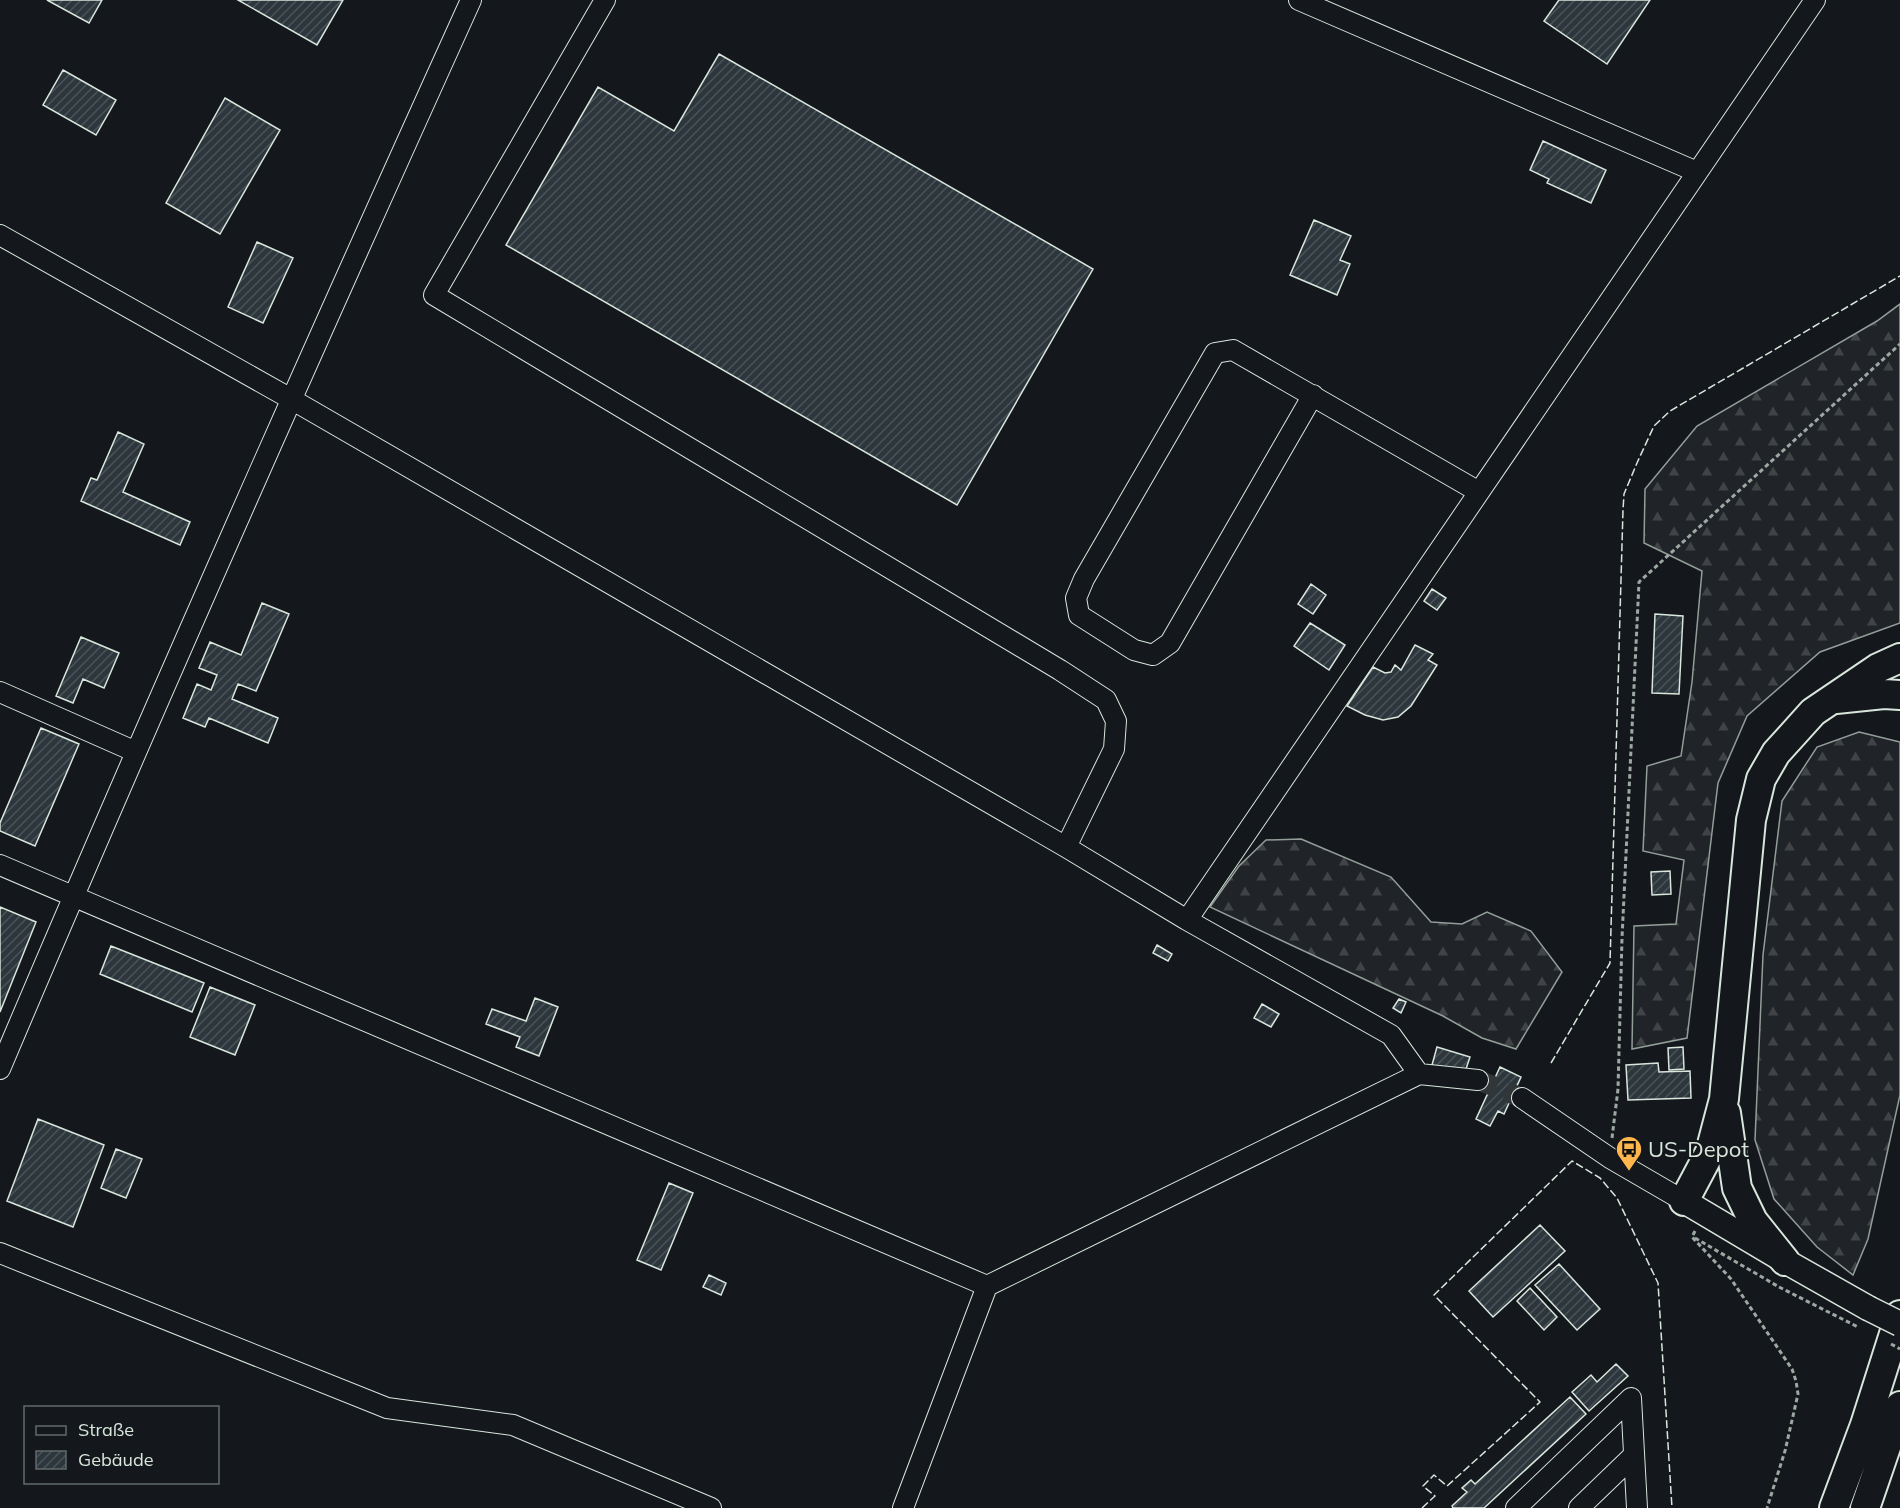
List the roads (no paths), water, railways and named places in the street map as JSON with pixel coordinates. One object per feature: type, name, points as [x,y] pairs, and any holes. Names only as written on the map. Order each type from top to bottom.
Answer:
[{"type":"highway","points":[[1694,1207],[1724,1099],[1750,820],[1761,779],[1776,753],[1813,712],[1878,668],[1900,658]]},
{"type":"highway","points":[[1834,699],[1884,694],[1900,696]]},
{"type":"highway","points":[[1724,1099],[1737,1188],[1782,1274]]},
{"type":"highway","points":[[1834,1508],[1865,1425],[1900,1315]]},
{"type":"highway","points":[[1865,1508],[1900,1406]]},
{"type":"main road","points":[[1694,1207],[1782,1274],[1895,1334]]},
{"type":"street","points":[[0,1069],[291,399],[471,0]]},
{"type":"street","points":[[605,0],[434,295],[1060,670],[1106,700],[1116,721],[1113,749],[1066,847]]},
{"type":"street","points":[[1299,0],[1697,172]]},
{"type":"street","points":[[1188,920],[1815,0]]},
{"type":"street","points":[[0,235],[291,399],[1066,847],[1188,920],[1391,1035],[1419,1074]]},
{"type":"street","points":[[1313,395],[1170,643],[1153,655],[1134,650],[1079,615],[1076,597],[1083,579],[1215,353],[1233,350],[1313,395],[1479,492]]},
{"type":"street","points":[[0,692],[136,752]]},
{"type":"street","points":[[0,865],[987,1286]]},
{"type":"street","points":[[903,1508],[987,1286],[1419,1074],[1479,1080]]},
{"type":"street","points":[[1522,1098],[1610,1158],[1694,1207]]},
{"type":"street","points":[[0,1252],[387,1408],[513,1425],[711,1508]]},
{"type":"street","points":[[1516,1508],[1631,1398],[1637,1508]]},
{"type":"street","points":[[1579,1508],[1634,1455]]},
{"type":"tunnel","points":[[1478,1080],[1522,1098]]},
{"type":"place","name":"US-Depot","points":[[1629,1172]]}]
